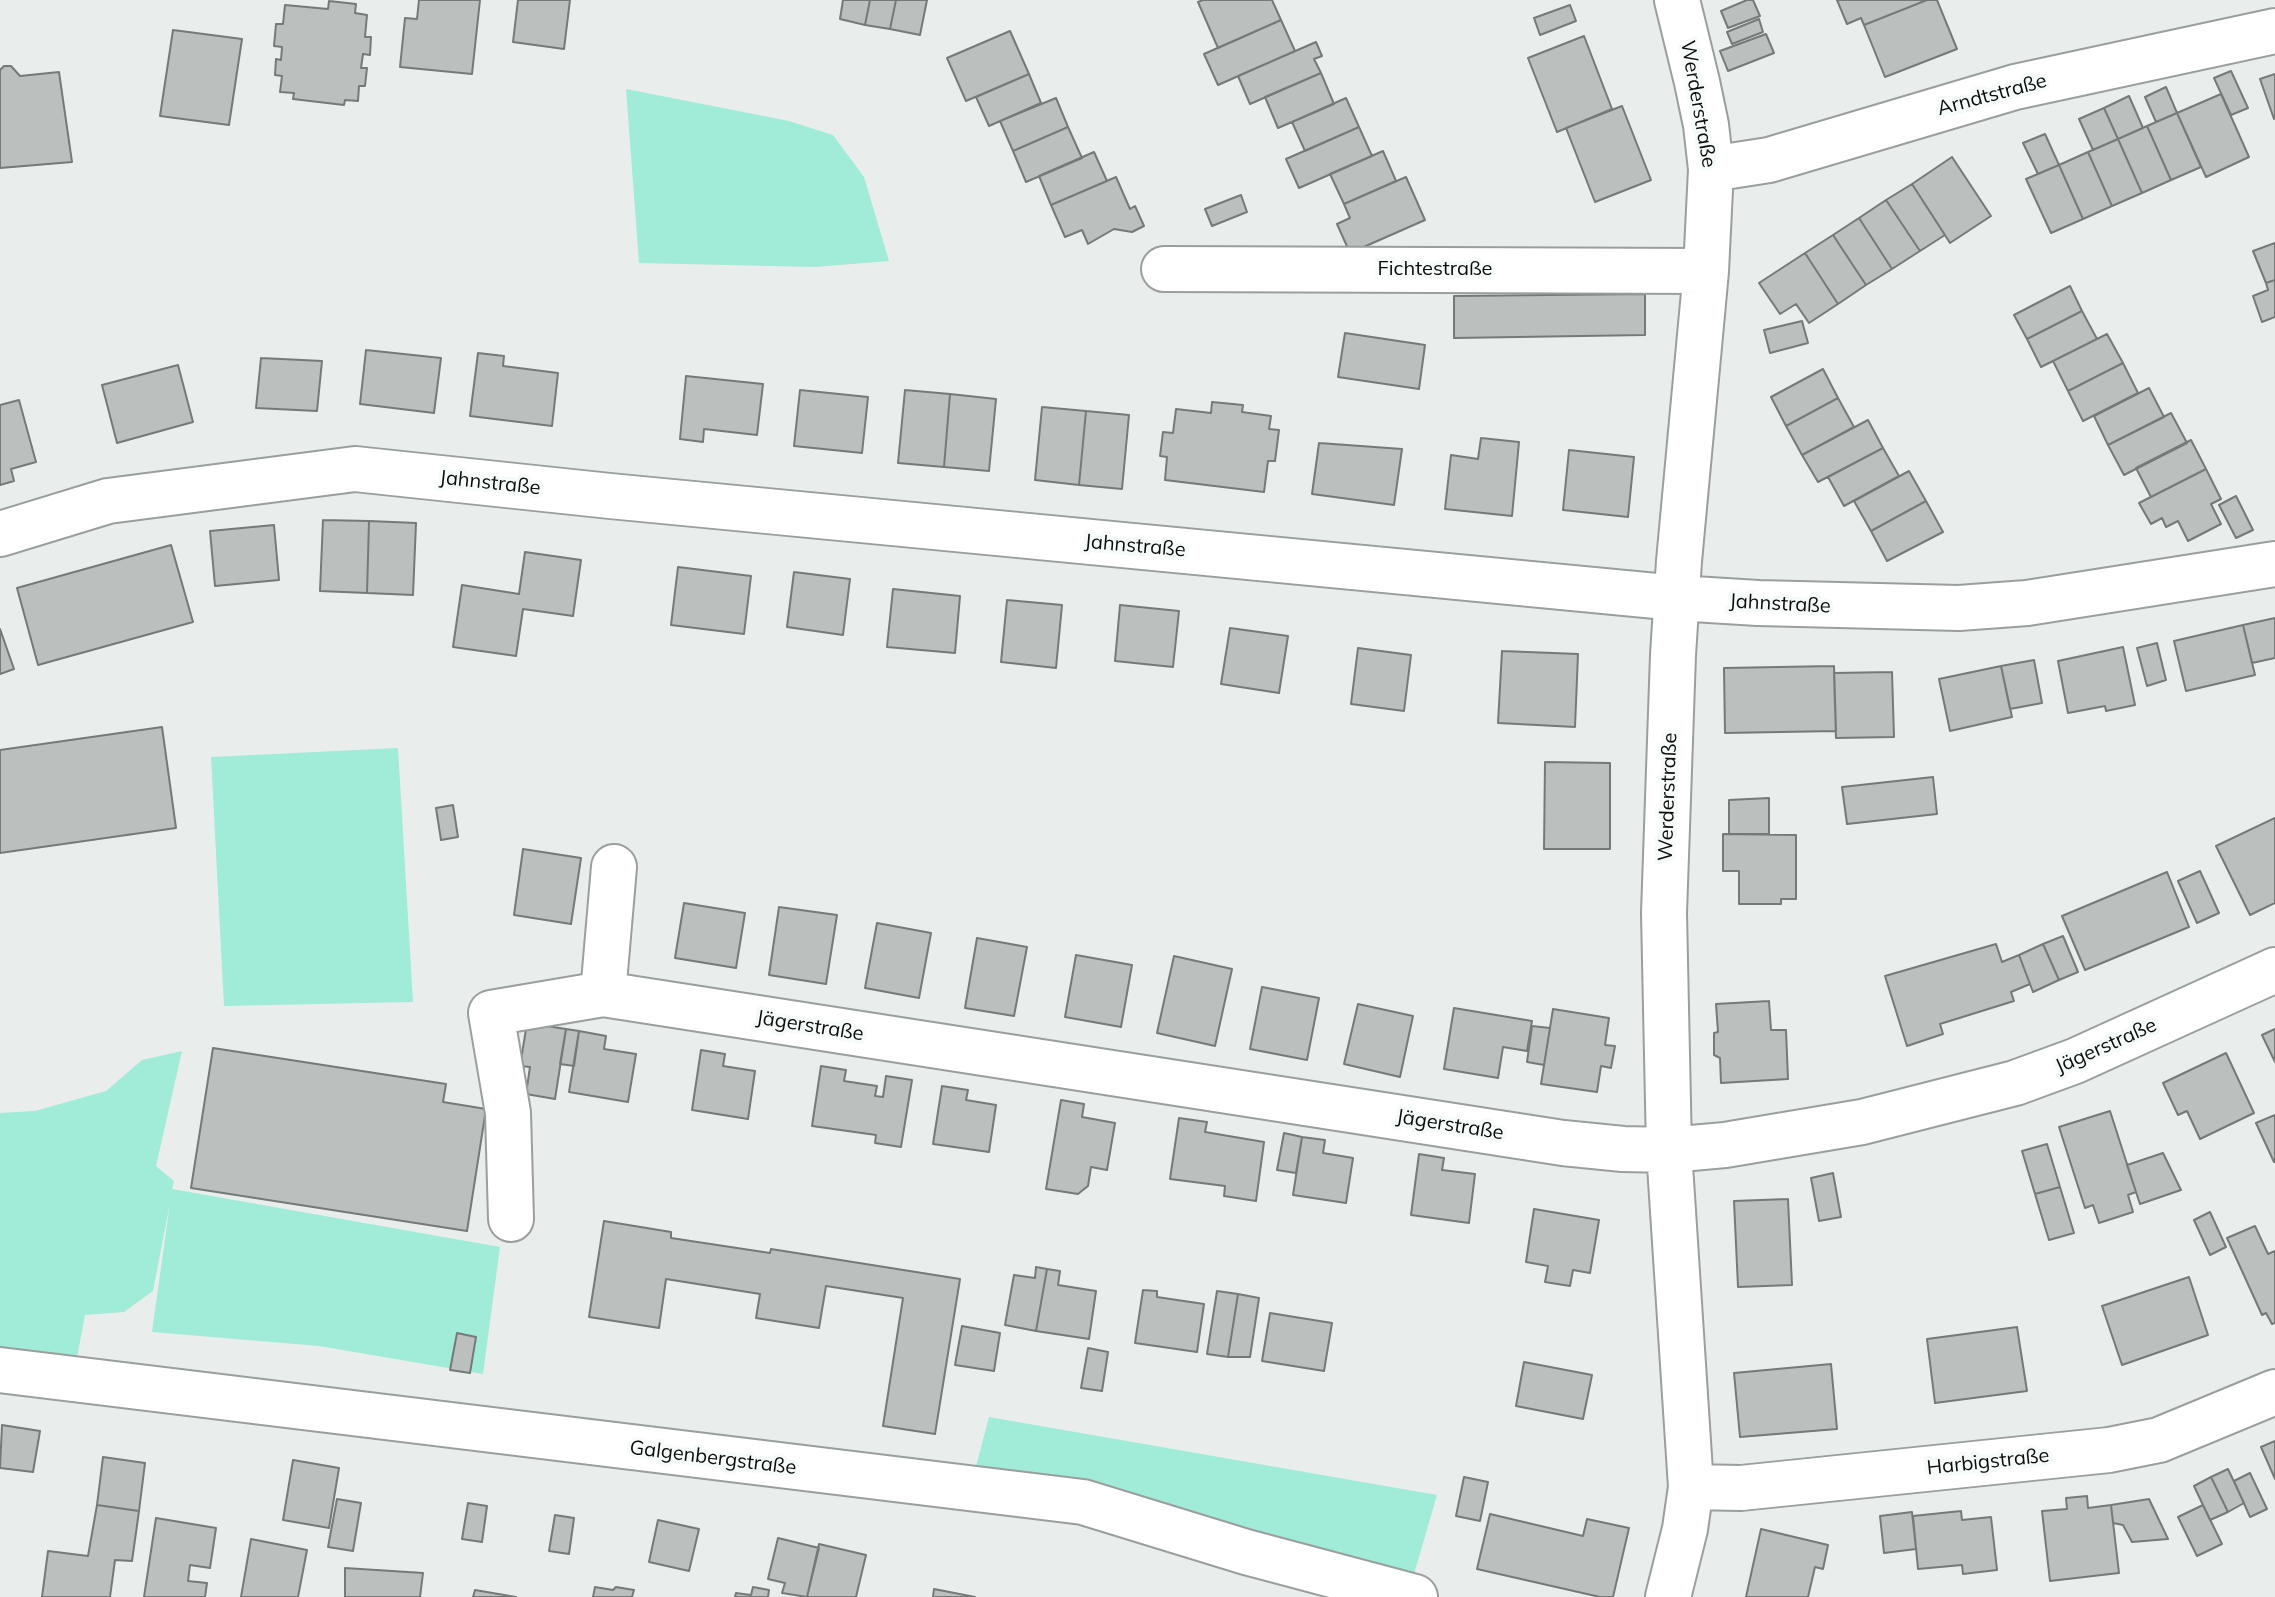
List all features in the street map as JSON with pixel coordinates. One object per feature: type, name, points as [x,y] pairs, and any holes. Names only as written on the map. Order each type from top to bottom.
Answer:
[{"type":"street","name":"Werderstraße","points":[[1668,1597],[1685,1529],[1691,1487],[1669,1150],[1664,913],[1673,655],[1706,271],[1711,169],[1700,96],[1677,0]]},
{"type":"street","name":"Arndtstraße","points":[[1711,169],[1769,160],[2015,87],[2275,31]]},
{"type":"street","name":"Fichtestraße","points":[[1164,269],[1706,271]]},
{"type":"street","name":"Jahnstraße","points":[[0,534],[108,501],[355,469],[1677,598],[1860,607],[1959,608],[2027,603],[2275,564]]},
{"type":"street","points":[[603,994],[614,867]]},
{"type":"street","name":"Jägerstraße","points":[[511,1219],[508,1113],[491,1013],[603,994],[1563,1143],[1669,1150],[1725,1145],[1862,1122],[2015,1083],[2075,1061],[2275,970]]},
{"type":"street","name":"Galgenbergstraße","points":[[0,1370],[1083,1502],[1246,1552],[1415,1597]]},
{"type":"street","name":"Harbigstraße","points":[[1691,1487],[1741,1488],[2109,1450],[2159,1440],[2275,1392]]},
{"type":"green space","points":[[626,89],[789,121],[833,135],[864,177],[889,261],[815,267],[639,263]]},
{"type":"green space","points":[[398,748],[413,1002],[224,1006],[211,757]]},
{"type":"green space","points":[[182,1051],[156,1166],[174,1181],[172,1189],[500,1247],[483,1374],[319,1346],[152,1332],[170,1203],[153,1291],[124,1312],[85,1315],[73,1379],[0,1370],[0,1113],[35,1111],[106,1091],[142,1060]]},
{"type":"green space","points":[[989,1417],[1437,1495],[1408,1595],[970,1489]]},
{"type":"building","points":[[419,0],[480,0],[472,74],[400,67],[405,18],[417,19]]},
{"type":"building","points":[[518,0],[570,0],[564,49],[513,42]]},
{"type":"building","points":[[843,0],[870,0],[865,25],[840,19]]},
{"type":"building","points":[[870,0],[896,0],[890,29],[865,25]]},
{"type":"building","points":[[896,0],[927,0],[920,35],[890,29]]},
{"type":"building","points":[[1272,0],[1281,20],[1218,48],[1198,2]]},
{"type":"building","points":[[1753,0],[1760,16],[1728,28],[1721,11]]},
{"type":"building","points":[[1837,0],[1927,0],[1864,25],[1861,18],[1847,24]]},
{"type":"building","points":[[1927,0],[1937,0],[1957,49],[1885,77],[1864,25]]},
{"type":"building","points":[[329,1],[356,4],[355,13],[367,15],[365,37],[371,37],[370,55],[363,54],[361,68],[367,68],[365,86],[359,86],[358,101],[345,100],[344,105],[293,99],[294,93],[280,92],[282,76],[275,75],[276,59],[281,60],[282,47],[274,46],[276,24],[283,24],[285,5],[328,9]]},
{"type":"building","points":[[1570,5],[1576,21],[1540,35],[1534,18]]},
{"type":"building","points":[[1759,19],[1763,32],[1732,44],[1727,32]]},
{"type":"building","points":[[1281,20],[1295,51],[1218,85],[1204,54]]},
{"type":"building","points":[[173,30],[242,39],[229,125],[160,116]]},
{"type":"building","points":[[1010,31],[1029,74],[966,101],[947,58]]},
{"type":"building","points":[[1766,34],[1774,53],[1728,71],[1720,51]]},
{"type":"building","points":[[1584,36],[1612,109],[1557,132],[1528,58]]},
{"type":"building","points":[[1316,42],[1322,56],[1314,59],[1321,73],[1250,104],[1238,76]]},
{"type":"building","points":[[11,66],[20,76],[59,72],[72,162],[0,168],[0,70]]},
{"type":"building","points":[[2231,71],[2248,108],[2231,115],[2214,78]]},
{"type":"building","points":[[1321,73],[1334,104],[1278,128],[1265,97]]},
{"type":"building","points":[[1029,74],[1041,103],[989,126],[976,97]]},
{"type":"building","points":[[2275,74],[2275,118],[2274,119],[2260,79]]},
{"type":"building","points":[[2166,87],[2177,113],[2156,122],[2145,97]]},
{"type":"building","points":[[2221,94],[2249,157],[2206,177],[2177,113]]},
{"type":"building","points":[[2129,96],[2143,128],[2118,139],[2104,108]]},
{"type":"building","points":[[1056,98],[1068,127],[1013,151],[1000,121]]},
{"type":"building","points":[[1346,98],[1359,127],[1305,151],[1292,122]]},
{"type":"building","points":[[1622,106],[1651,180],[1595,202],[1566,128]]},
{"type":"building","points":[[2104,108],[2118,139],[2093,150],[2079,119]]},
{"type":"building","points":[[2177,113],[2201,167],[2171,180],[2147,126]]},
{"type":"building","points":[[2147,126],[2171,180],[2142,193],[2118,139]]},
{"type":"building","points":[[1068,127],[1082,158],[1026,182],[1013,151]]},
{"type":"building","points":[[1359,127],[1372,156],[1299,188],[1286,159]]},
{"type":"building","points":[[2045,134],[2059,165],[2038,174],[2023,143]]},
{"type":"building","points":[[2118,139],[2142,193],[2112,206],[2088,152]]},
{"type":"building","points":[[1383,151],[1396,181],[1344,204],[1330,174]]},
{"type":"building","points":[[1094,152],[1107,181],[1051,205],[1039,176]]},
{"type":"building","points":[[2088,152],[2112,206],[2083,219],[2059,165]]},
{"type":"building","points":[[1952,157],[1991,216],[1950,243],[1912,184]]},
{"type":"building","points":[[2059,165],[2083,219],[2051,233],[2026,179]]},
{"type":"building","points":[[1116,177],[1130,209],[1135,206],[1144,226],[1132,232],[1114,229],[1088,244],[1082,230],[1065,237],[1051,205]]},
{"type":"building","points":[[1406,177],[1425,220],[1350,253],[1337,224],[1350,218],[1344,204]]},
{"type":"building","points":[[1912,184],[1945,235],[1920,251],[1886,200]]},
{"type":"building","points":[[1241,195],[1247,212],[1212,226],[1205,209]]},
{"type":"building","points":[[1886,200],[1920,251],[1892,269],[1859,218]]},
{"type":"building","points":[[1859,218],[1892,269],[1866,285],[1833,235]]},
{"type":"building","points":[[1833,235],[1866,285],[1838,304],[1805,253]]},
{"type":"building","points":[[2275,243],[2275,280],[2266,283],[2253,251]]},
{"type":"building","points":[[1805,253],[1838,304],[1809,323],[1796,304],[1780,314],[1759,283]]},
{"type":"building","points":[[2275,280],[2275,317],[2262,322],[2253,296],[2268,290],[2266,283]]},
{"type":"building","points":[[2070,286],[2082,311],[2027,339],[2014,315]]},
{"type":"building","points":[[1645,294],[1645,335],[1454,338],[1454,296]]},
{"type":"building","points":[[2082,311],[2097,339],[2041,367],[2027,339]]},
{"type":"building","points":[[1802,321],[1808,343],[1770,353],[1764,330]]},
{"type":"building","points":[[1345,333],[1425,345],[1419,389],[1338,377]]},
{"type":"building","points":[[2107,334],[2123,363],[2068,391],[2053,361]]},
{"type":"building","points":[[366,350],[441,358],[434,413],[360,404]]},
{"type":"building","points":[[478,353],[504,356],[503,366],[558,373],[552,426],[470,416]]},
{"type":"building","points":[[261,358],[322,361],[317,411],[256,408]]},
{"type":"building","points":[[2123,363],[2138,393],[2083,421],[2068,391]]},
{"type":"building","points":[[178,365],[193,422],[117,443],[102,385]]},
{"type":"building","points":[[1823,369],[1838,398],[1786,426],[1771,397]]},
{"type":"building","points":[[686,376],[763,384],[757,435],[704,429],[703,442],[680,439]]},
{"type":"building","points":[[2149,388],[2164,417],[2108,445],[2094,416]]},
{"type":"building","points":[[800,390],[868,397],[862,453],[794,446]]},
{"type":"building","points":[[905,390],[950,394],[944,467],[898,463]]},
{"type":"building","points":[[950,394],[996,399],[989,471],[944,467]]},
{"type":"building","points":[[1838,398],[1854,427],[1802,455],[1786,426]]},
{"type":"building","points":[[19,400],[36,462],[11,469],[14,481],[0,485],[0,405]]},
{"type":"building","points":[[1212,402],[1243,405],[1242,412],[1271,416],[1269,429],[1279,430],[1275,461],[1268,461],[1264,492],[1165,480],[1167,457],[1160,456],[1163,432],[1173,433],[1176,409],[1211,413]]},
{"type":"building","points":[[1042,407],[1086,411],[1079,485],[1035,480]]},
{"type":"building","points":[[1086,411],[1129,415],[1122,489],[1079,485]]},
{"type":"building","points":[[2171,413],[2187,443],[2124,475],[2108,445]]},
{"type":"building","points":[[1868,420],[1883,448],[1818,482],[1802,455]]},
{"type":"building","points":[[1481,438],[1519,442],[1512,516],[1445,509],[1451,455],[1478,459]]},
{"type":"building","points":[[2191,440],[2206,469],[2151,497],[2136,468]]},
{"type":"building","points":[[1319,443],[1402,449],[1394,505],[1312,494]]},
{"type":"building","points":[[1883,448],[1899,476],[1844,506],[1828,477]]},
{"type":"building","points":[[1569,450],[1634,457],[1628,517],[1563,510]]},
{"type":"building","points":[[2206,469],[2221,499],[2211,504],[2221,524],[2188,541],[2178,521],[2166,527],[2162,518],[2151,524],[2139,503]]},
{"type":"building","points":[[1909,471],[1926,501],[1871,531],[1854,501]]},
{"type":"building","points":[[2236,496],[2253,530],[2236,538],[2219,505]]},
{"type":"building","points":[[1926,501],[1943,532],[1887,561],[1871,531]]},
{"type":"building","points":[[323,520],[369,521],[367,593],[320,591]]},
{"type":"building","points":[[369,521],[416,523],[413,595],[367,593]]},
{"type":"building","points":[[274,525],[279,580],[215,586],[210,531]]},
{"type":"building","points":[[171,545],[193,622],[38,665],[17,588]]},
{"type":"building","points":[[525,552],[581,560],[573,616],[523,609],[516,656],[453,647],[462,585],[519,594]]},
{"type":"building","points":[[678,567],[751,576],[744,634],[671,625]]},
{"type":"building","points":[[794,572],[850,579],[843,635],[787,627]]},
{"type":"building","points":[[893,589],[960,596],[955,653],[887,647]]},
{"type":"building","points":[[1007,600],[1062,605],[1056,668],[1001,662]]},
{"type":"building","points":[[1120,605],[1179,611],[1173,667],[1115,661]]},
{"type":"building","points":[[2275,618],[2275,658],[2252,663],[2243,625]]},
{"type":"building","points":[[2243,625],[2255,675],[2186,691],[2174,641]]},
{"type":"building","points":[[1230,628],[1288,636],[1279,693],[1221,684]]},
{"type":"building","points":[[0,629],[14,669],[0,674]]},
{"type":"building","points":[[2157,643],[2166,680],[2147,686],[2137,648]]},
{"type":"building","points":[[2123,647],[2135,705],[2106,711],[2105,706],[2068,713],[2058,661]]},
{"type":"building","points":[[1358,648],[1411,655],[1404,711],[1351,704]]},
{"type":"building","points":[[1502,651],[1578,654],[1575,727],[1498,723]]},
{"type":"building","points":[[2034,660],[2042,703],[2010,709],[2001,666]]},
{"type":"building","points":[[1834,666],[1836,731],[1725,733],[1724,668]]},
{"type":"building","points":[[2001,666],[2012,717],[1950,731],[1939,679]]},
{"type":"building","points":[[1892,672],[1894,737],[1836,738],[1834,673]]},
{"type":"building","points":[[162,727],[176,828],[0,853],[0,750]]},
{"type":"building","points":[[1545,762],[1610,763],[1610,849],[1544,849]]},
{"type":"building","points":[[1933,777],[1937,814],[1847,824],[1842,787]]},
{"type":"building","points":[[1769,798],[1769,834],[1729,834],[1729,800]]},
{"type":"building","points":[[453,805],[458,837],[441,840],[436,808]]},
{"type":"building","points":[[2275,818],[2275,903],[2250,915],[2216,846]]},
{"type":"building","points":[[1723,834],[1796,835],[1796,899],[1781,899],[1781,904],[1739,904],[1739,871],[1723,871]]},
{"type":"building","points":[[523,849],[581,858],[571,924],[514,915]]},
{"type":"building","points":[[2200,871],[2219,913],[2197,923],[2178,881]]},
{"type":"building","points":[[2167,872],[2189,927],[2085,970],[2062,916]]},
{"type":"building","points":[[684,903],[745,913],[736,968],[675,958]]},
{"type":"building","points":[[779,907],[837,915],[826,984],[769,975]]},
{"type":"building","points":[[877,923],[931,933],[919,998],[865,988]]},
{"type":"building","points":[[2063,936],[2078,972],[2059,980],[2043,944]]},
{"type":"building","points":[[977,938],[1027,947],[1014,1016],[965,1008]]},
{"type":"building","points":[[1996,944],[2002,962],[2019,955],[2030,984],[2011,992],[2014,1001],[1940,1024],[1943,1034],[1907,1046],[1885,976]]},
{"type":"building","points":[[2043,944],[2059,980],[2033,992],[2019,955]]},
{"type":"building","points":[[1076,955],[1132,965],[1121,1027],[1065,1017]]},
{"type":"building","points":[[1174,956],[1232,969],[1215,1046],[1157,1033]]},
{"type":"building","points":[[1262,987],[1319,998],[1307,1060],[1250,1049]]},
{"type":"building","points":[[1769,1001],[1771,1030],[1786,1030],[1788,1079],[1721,1083],[1720,1058],[1714,1055],[1714,1033],[1718,1032],[1716,1004]]},
{"type":"building","points":[[1358,1004],[1413,1016],[1400,1077],[1344,1064]]},
{"type":"building","points":[[1454,1008],[1532,1021],[1527,1051],[1503,1047],[1498,1078],[1444,1069]]},
{"type":"building","points":[[1553,1009],[1609,1018],[1605,1045],[1615,1046],[1611,1068],[1601,1066],[1597,1092],[1541,1084]]},
{"type":"building","points":[[527,1023],[566,1029],[555,1099],[526,1094],[530,1067],[520,1066]]},
{"type":"building","points":[[1532,1026],[1550,1028],[1544,1065],[1527,1062]]},
{"type":"building","points":[[566,1029],[579,1031],[574,1066],[560,1064]]},
{"type":"building","points":[[2275,1029],[2275,1062],[2262,1035]]},
{"type":"building","points":[[579,1031],[606,1036],[604,1049],[636,1054],[628,1102],[569,1092]]},
{"type":"building","points":[[213,1048],[446,1084],[443,1102],[486,1109],[467,1231],[191,1188]]},
{"type":"building","points":[[701,1050],[725,1054],[723,1066],[755,1071],[748,1119],[692,1110]]},
{"type":"building","points":[[2226,1053],[2254,1113],[2200,1139],[2187,1111],[2178,1115],[2163,1083]]},
{"type":"building","points":[[821,1066],[846,1070],[844,1081],[877,1086],[875,1096],[883,1097],[886,1076],[912,1080],[901,1147],[875,1143],[876,1135],[812,1126]]},
{"type":"building","points":[[942,1086],[968,1090],[966,1100],[996,1105],[989,1152],[933,1144]]},
{"type":"building","points":[[1061,1100],[1084,1104],[1082,1117],[1115,1123],[1107,1170],[1091,1167],[1088,1186],[1078,1194],[1046,1189]]},
{"type":"building","points":[[2110,1111],[2136,1192],[2128,1195],[2133,1212],[2099,1223],[2093,1205],[2085,1208],[2059,1127]]},
{"type":"building","points":[[2275,1115],[2275,1161],[2274,1162],[2256,1123]]},
{"type":"building","points":[[1179,1118],[1207,1122],[1205,1132],[1264,1142],[1256,1201],[1224,1196],[1225,1186],[1170,1179]]},
{"type":"building","points":[[1284,1133],[1302,1137],[1296,1173],[1277,1170]]},
{"type":"building","points":[[1302,1137],[1325,1140],[1323,1153],[1353,1158],[1346,1203],[1293,1195]]},
{"type":"building","points":[[2047,1144],[2060,1187],[2035,1194],[2022,1151]]},
{"type":"building","points":[[2163,1153],[2181,1190],[2140,1204],[2127,1165]]},
{"type":"building","points":[[1419,1154],[1444,1158],[1442,1170],[1475,1174],[1469,1223],[1411,1215]]},
{"type":"building","points":[[1833,1173],[1841,1217],[1819,1221],[1811,1178]]},
{"type":"building","points":[[2060,1187],[2074,1233],[2049,1240],[2035,1194]]},
{"type":"building","points":[[1788,1199],[1792,1285],[1738,1287],[1734,1201]]},
{"type":"building","points":[[1534,1209],[1599,1220],[1590,1273],[1573,1270],[1570,1286],[1545,1282],[1548,1266],[1526,1262]]},
{"type":"building","points":[[2210,1212],[2226,1247],[2210,1255],[2194,1220]]},
{"type":"building","points":[[604,1221],[671,1232],[671,1238],[770,1253],[771,1249],[960,1279],[935,1434],[883,1426],[903,1298],[826,1286],[819,1328],[756,1318],[760,1294],[666,1279],[659,1328],[589,1317]]},
{"type":"building","points":[[2255,1226],[2268,1254],[2275,1251],[2275,1323],[2272,1324],[2266,1313],[2262,1315],[2227,1238]]},
{"type":"building","points":[[1036,1267],[1047,1269],[1036,1331],[1005,1325],[1014,1275],[1035,1278]]},
{"type":"building","points":[[1047,1269],[1060,1271],[1058,1285],[1096,1291],[1089,1339],[1036,1331]]},
{"type":"building","points":[[2189,1277],[2208,1335],[2122,1365],[2102,1306]]},
{"type":"building","points":[[1143,1290],[1157,1291],[1157,1297],[1204,1304],[1197,1352],[1135,1343]]},
{"type":"building","points":[[1217,1291],[1238,1294],[1228,1357],[1207,1354]]},
{"type":"building","points":[[1238,1294],[1259,1298],[1250,1357],[1228,1357]]},
{"type":"building","points":[[1270,1313],[1332,1323],[1324,1371],[1262,1361]]},
{"type":"building","points":[[962,1326],[1000,1333],[994,1371],[955,1365]]},
{"type":"building","points":[[2017,1327],[2027,1391],[1935,1403],[1927,1339]]},
{"type":"building","points":[[457,1333],[476,1337],[470,1373],[450,1370]]},
{"type":"building","points":[[1088,1348],[1108,1352],[1102,1391],[1081,1388]]},
{"type":"building","points":[[1524,1362],[1592,1375],[1583,1419],[1516,1406]]},
{"type":"building","points":[[1831,1364],[1837,1429],[1740,1437],[1734,1373]]},
{"type":"building","points":[[2,1425],[40,1431],[33,1472],[0,1468]]},
{"type":"building","points":[[2275,1441],[2275,1479],[2261,1447]]},
{"type":"building","points":[[103,1457],[145,1463],[139,1511],[97,1505]]},
{"type":"building","points":[[293,1460],[339,1468],[329,1528],[283,1520]]},
{"type":"building","points":[[2228,1469],[2244,1503],[2228,1512],[2211,1477]]},
{"type":"building","points":[[2250,1473],[2267,1509],[2250,1517],[2234,1481]]},
{"type":"building","points":[[1464,1477],[1488,1482],[1480,1521],[1456,1516]]},
{"type":"building","points":[[2211,1477],[2228,1512],[2210,1520],[2194,1486]]},
{"type":"building","points":[[2087,1496],[2088,1508],[2111,1505],[2119,1573],[2050,1581],[2042,1511],[2067,1509],[2066,1498]]},
{"type":"building","points":[[337,1499],[361,1503],[353,1551],[328,1547]]},
{"type":"building","points":[[2149,1499],[2168,1539],[2132,1542],[2123,1525],[2113,1523],[2111,1505]]},
{"type":"building","points":[[468,1503],[487,1506],[482,1542],[462,1539]]},
{"type":"building","points":[[97,1505],[139,1511],[132,1561],[115,1560],[110,1597],[42,1597],[48,1551],[88,1556]]},
{"type":"building","points":[[2203,1505],[2222,1544],[2197,1556],[2178,1517]]},
{"type":"building","points":[[1961,1511],[1962,1520],[1991,1517],[1997,1570],[1963,1574],[1962,1565],[1918,1569],[1913,1516]]},
{"type":"building","points":[[1912,1512],[1916,1549],[1884,1553],[1880,1516]]},
{"type":"building","points":[[1490,1514],[1583,1536],[1587,1519],[1629,1528],[1613,1597],[1600,1597],[1477,1569]]},
{"type":"building","points":[[555,1515],[574,1518],[569,1554],[549,1551]]},
{"type":"building","points":[[156,1518],[216,1528],[210,1568],[190,1565],[188,1581],[207,1583],[205,1597],[144,1597]]},
{"type":"building","points":[[658,1520],[699,1529],[689,1571],[649,1562]]},
{"type":"building","points":[[1761,1529],[1828,1545],[1823,1569],[1815,1567],[1808,1597],[1746,1597]]},
{"type":"building","points":[[778,1538],[819,1548],[807,1597],[782,1593],[785,1583],[768,1579]]},
{"type":"building","points":[[251,1539],[307,1550],[298,1597],[241,1597]]},
{"type":"building","points":[[819,1544],[866,1555],[856,1597],[807,1597]]},
{"type":"building","points":[[345,1568],[423,1573],[420,1597],[345,1597]]},
{"type":"building","points":[[595,1587],[634,1590],[632,1597],[593,1597]]},
{"type":"building","points":[[753,1587],[769,1590],[768,1597],[735,1597],[736,1593],[751,1595]]},
{"type":"building","points":[[934,1589],[975,1597],[933,1597]]},
{"type":"building","points":[[475,1590],[516,1597],[473,1597]]}]
